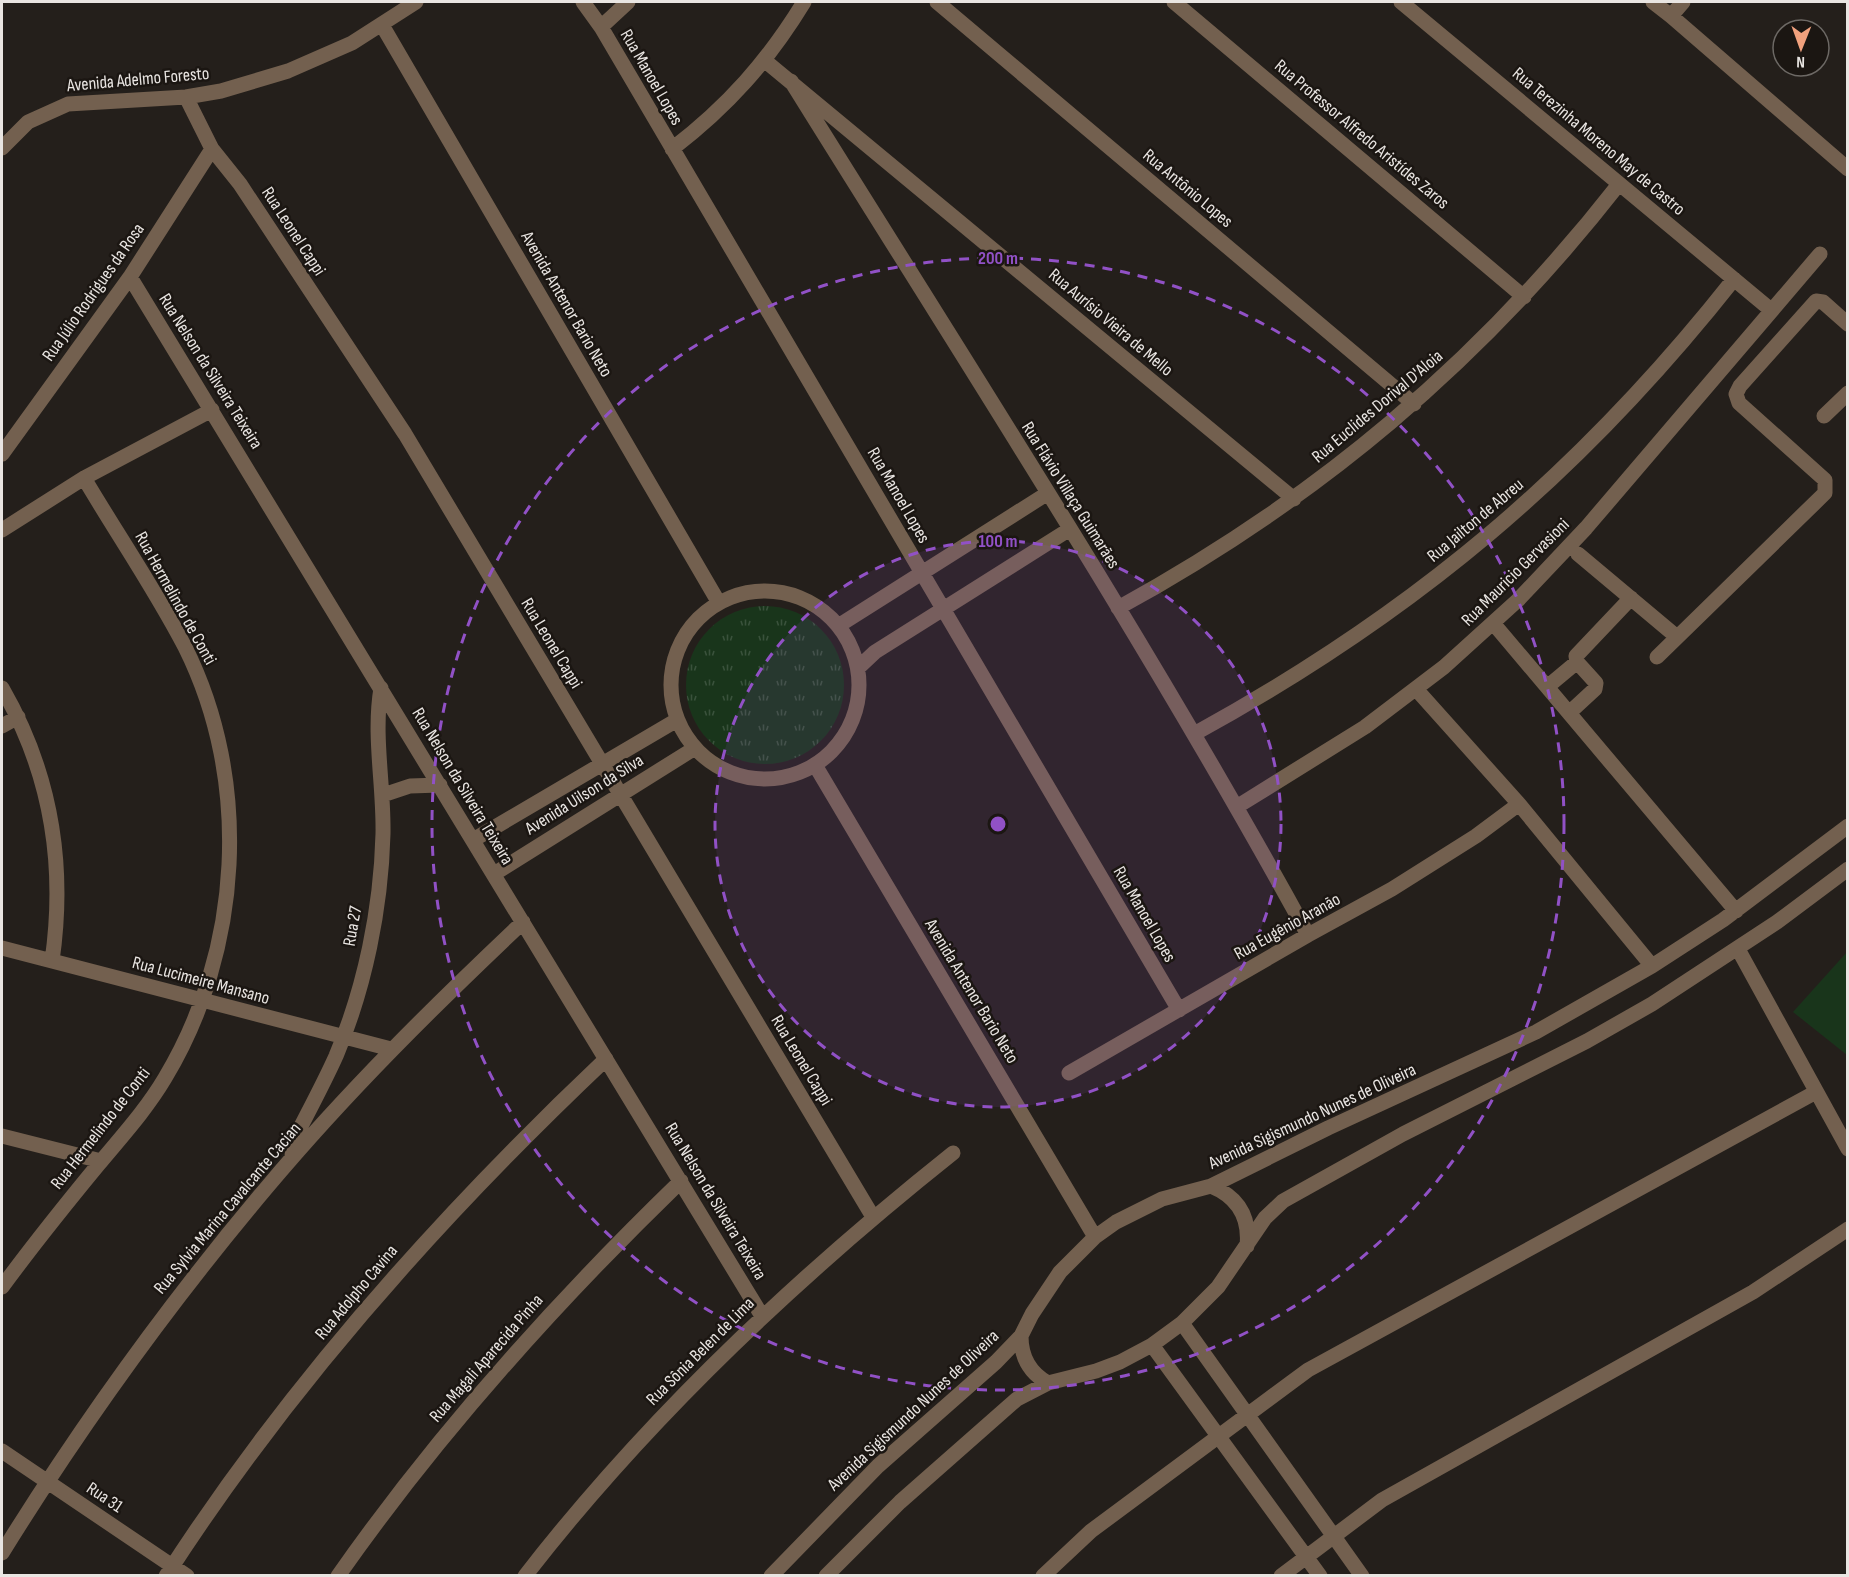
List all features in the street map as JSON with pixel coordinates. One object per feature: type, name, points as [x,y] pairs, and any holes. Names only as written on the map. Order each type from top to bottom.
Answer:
[{"type":"street","name":"Avenida Adelmo Foresto","points":[[2,148],[28,122],[68,104],[186,97],[221,91],[288,71],[341,48],[382,25],[416,2]]},
{"type":"street","name":"Rua Manoel Lopes","points":[[583,2],[601,27],[1179,1010]]},
{"type":"street","points":[[601,27],[628,2]]},
{"type":"street","points":[[672,149],[712,119],[764,60],[804,2]]},
{"type":"street","name":"Rua Antônio Lopes","points":[[937,2],[1414,405]]},
{"type":"street","name":"Rua Professor Alfredo Aristídes Zaros","points":[[1174,2],[1524,297]]},
{"type":"street","name":"Rua Terezinha Moreno May de Castro","points":[[1401,2],[1771,310]]},
{"type":"street","points":[[1653,2],[1848,169]]},
{"type":"street","points":[[1671,16],[1683,2]]},
{"type":"street","name":"Avenida Antenor Bario Neto","points":[[382,25],[719,603]]},
{"type":"street","name":"Rua Aurísio Vieira de Mello","points":[[764,60],[1294,499]]},
{"type":"street","name":"Rua Flávio Villaça Guimarães","points":[[791,81],[1048,493],[1238,806],[1308,935]]},
{"type":"street","name":"Rua Leonel Cappi","points":[[186,97],[212,149],[240,184],[405,434],[873,1217]]},
{"type":"street","name":"Rua Júlio Rodrigues da Rosa","points":[[2,454],[130,277],[212,149]]},
{"type":"street","name":"Rua Euclides Dorival D'Aloia","points":[[1118,608],[1208,557],[1294,499],[1414,405],[1524,297],[1618,184]]},
{"type":"street","name":"Rua Mauricio Gervasioni","points":[[1238,806],[1323,756],[1416,689],[1493,623],[1586,528],[1820,254]]},
{"type":"street","name":"Rua Nelson da Silveira Teixeira","points":[[130,277],[762,1316]]},
{"type":"street","name":"Rua Jailton de Abreu","points":[[1194,734],[1293,678],[1354,638],[1430,583],[1506,521],[1611,422],[1692,331],[1734,279]]},
{"type":"street","points":[[1657,657],[1825,493],[1825,480],[1738,403],[1736,394],[1740,386],[1816,300],[1823,302],[1848,324]]},
{"type":"street","points":[[1824,416],[1848,393]]},
{"type":"street","points":[[2,530],[84,478],[212,410]]},
{"type":"street","name":"Rua Hermelindo de Conti","points":[[2,1287],[101,1161],[125,1135],[165,1078],[182,1047],[202,1000],[218,949],[228,879],[228,811],[218,744],[206,700],[185,647],[84,478]]},
{"type":"street","points":[[838,626],[1048,493]]},
{"type":"street","points":[[858,668],[875,651],[1070,529]]},
{"type":"street","points":[[1578,554],[1677,637]]},
{"type":"street","points":[[750,592],[784,593],[814,605],[838,626],[854,653],[858,668],[858,699],[848,730],[828,755],[816,765],[786,777],[753,778],[721,769],[694,748],[677,720],[670,687],[676,653],[693,624],[719,603],[750,592]]},
{"type":"street","points":[[1569,713],[1594,688],[1596,683],[1577,662],[1576,656],[1631,598]]},
{"type":"street","points":[[1493,623],[1736,911]]},
{"type":"street","points":[[1547,687],[1577,662]]},
{"type":"street","points":[[2,688],[18,717],[39,767],[54,829],[59,895],[52,961]]},
{"type":"street","name":"Rua 27","points":[[292,1157],[293,1142],[343,1037],[360,985],[376,910],[383,833],[383,795],[376,718],[381,688]]},
{"type":"street","points":[[1416,689],[1519,804],[1652,966]]},
{"type":"street","points":[[2,726],[18,717]]},
{"type":"street","name":"Avenida Uilson da Silva","points":[[473,840],[677,720]]},
{"type":"street","name":"Avenida Uilson da Silva","points":[[494,874],[694,748]]},
{"type":"street","name":"Avenida Antenor Bario Neto","points":[[816,765],[1095,1237]]},
{"type":"street","points":[[383,795],[410,786],[440,785]]},
{"type":"street","name":"Rua Eugênio Aranão","points":[[1070,1073],[1435,864],[1519,804]]},
{"type":"street","name":"Avenida Sigismundo Nunes de Oliveira","points":[[771,1575],[878,1466],[996,1362],[1021,1336],[1054,1279],[1095,1237],[1146,1206],[1211,1186],[1328,1128],[1527,1036],[1652,966],[1736,911],[1848,826]]},
{"type":"street","points":[[826,1575],[957,1450],[1017,1399],[1048,1383],[1096,1371],[1152,1344],[1182,1323],[1218,1287],[1265,1218],[1283,1201],[1443,1112],[1587,1041],[1738,949],[1848,870]]},
{"type":"street","name":"Rua Sylvia Marina Cavalcante Cacian","points":[[2,1553],[46,1481],[154,1328],[292,1157],[391,1049],[523,922]]},
{"type":"street","name":"Rua Lucimeire Mansano","points":[[2,948],[391,1049]]},
{"type":"street","points":[[1738,949],[1848,1149]]},
{"type":"street","name":"Rua Adolpho Cavina","points":[[169,1571],[268,1430],[374,1300],[486,1176],[606,1059]]},
{"type":"street","points":[[1043,1575],[1091,1531],[1308,1370],[1816,1092]]},
{"type":"street","points":[[2,1136],[101,1161]]},
{"type":"street","name":"Rua Sônia Belen de Lima","points":[[525,1575],[645,1435],[762,1316],[873,1217],[953,1153]]},
{"type":"street","name":"Rua Magali Aparecida Pinha","points":[[338,1575],[404,1486],[500,1369],[573,1288],[681,1181]]},
{"type":"street","points":[[1211,1186],[1229,1195],[1242,1210],[1249,1234],[1247,1246]]},
{"type":"street","points":[[1281,1575],[1382,1500],[1753,1292],[1848,1229]]},
{"type":"street","points":[[1182,1323],[1362,1575]]},
{"type":"street","points":[[1021,1336],[1026,1363],[1039,1378],[1048,1383]]},
{"type":"street","points":[[1152,1344],[1320,1575]]},
{"type":"street","name":"Rua 31","points":[[2,1451],[169,1571],[187,1575]]},
{"type":"green space","points":[[765,606],[795,612],[821,629],[838,655],[844,685],[838,715],[821,741],[795,758],[765,764],[735,758],[709,741],[692,715],[686,685],[692,655],[709,629],[735,612]]},
{"type":"green space","points":[[1847,952],[1847,1055],[1793,1012]]}]
